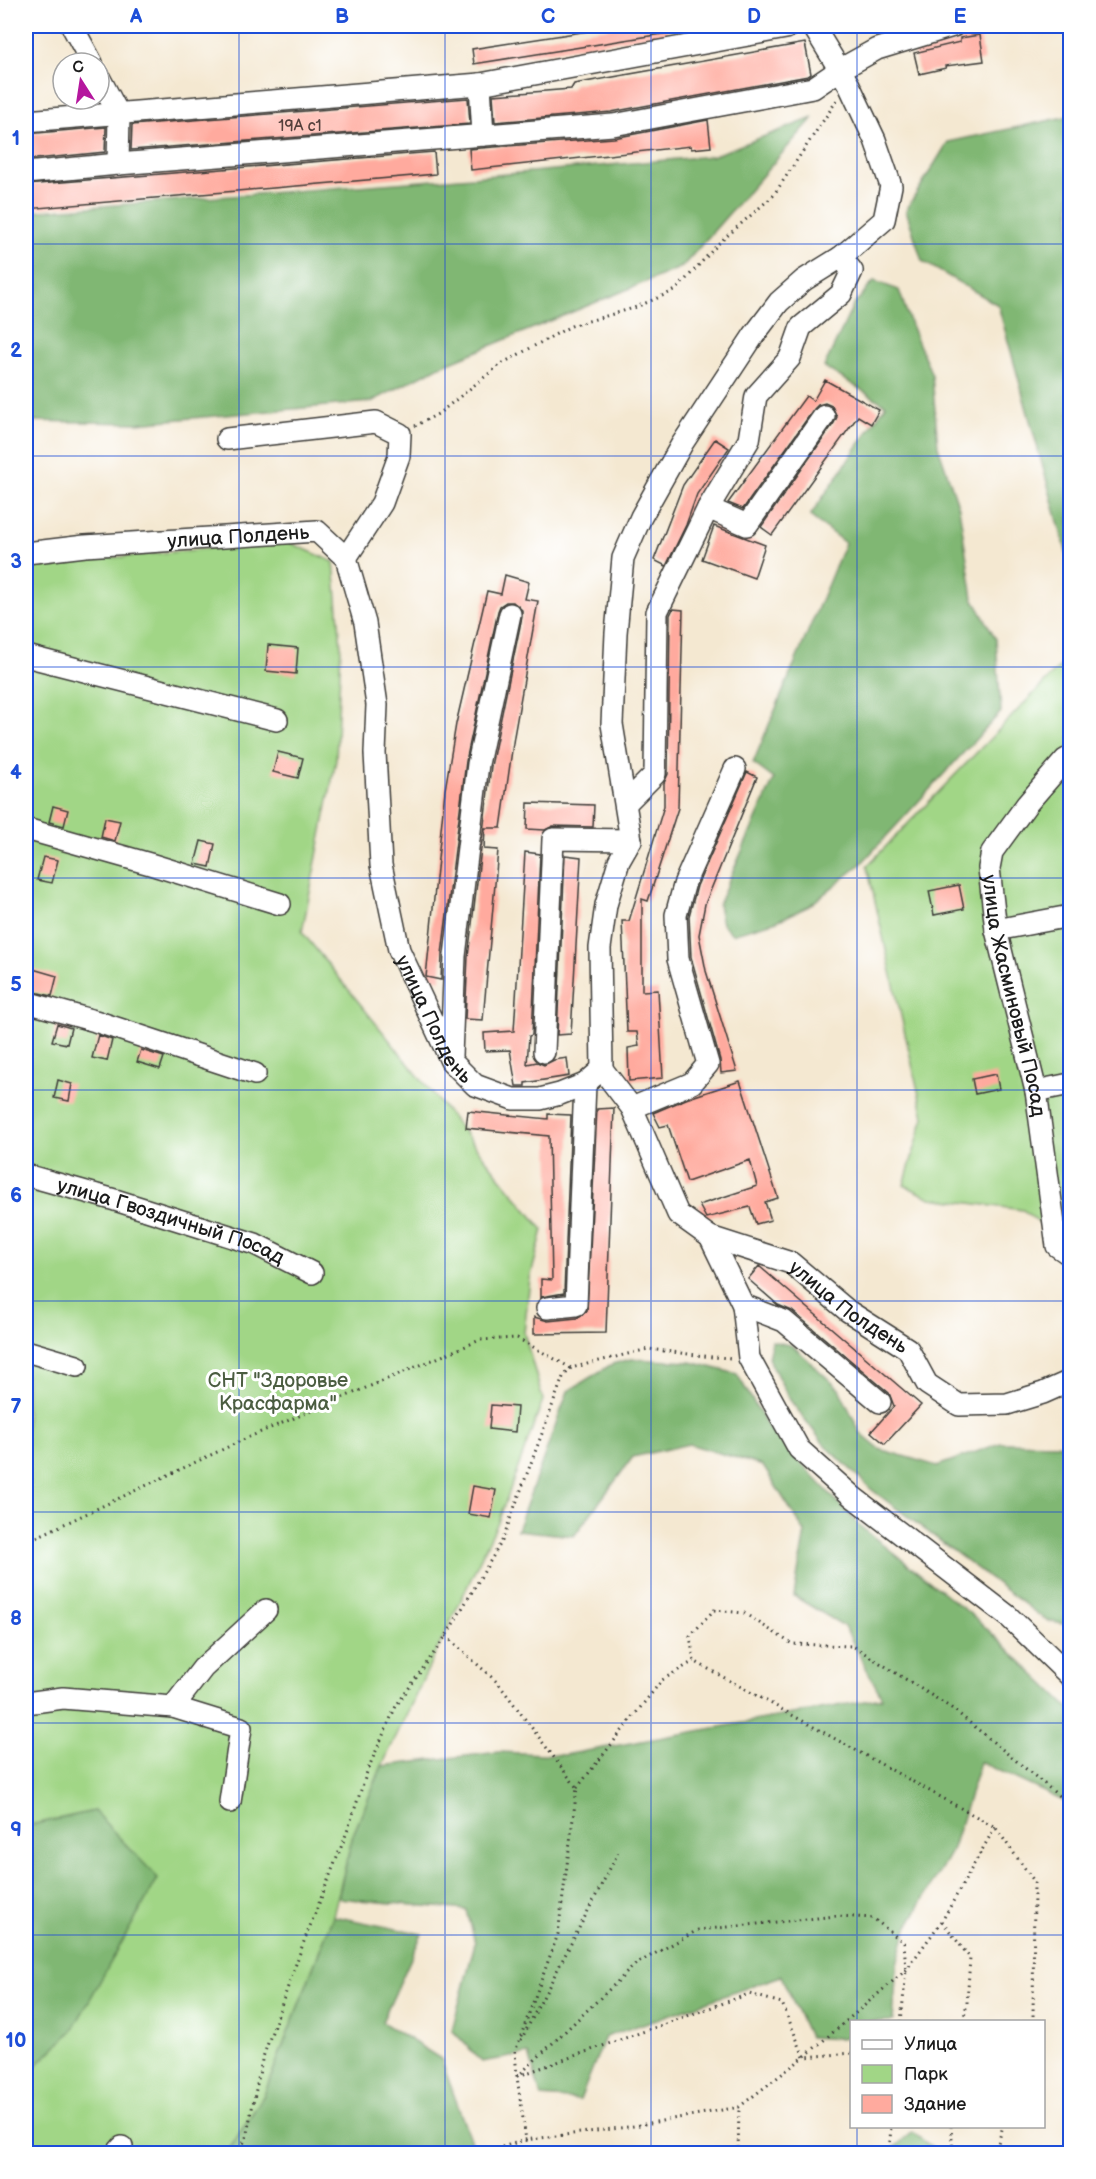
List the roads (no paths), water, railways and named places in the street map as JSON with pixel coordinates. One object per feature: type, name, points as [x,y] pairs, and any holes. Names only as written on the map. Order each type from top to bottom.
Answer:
[{"type":"street","points":[[72,26],[86,51]]},
{"type":"street","points":[[26,121],[480,84],[789,26]]},
{"type":"street","points":[[602,1069],[600,948],[606,905],[619,861],[631,840],[612,724],[616,633],[623,558],[641,517],[682,444],[754,335],[779,302],[804,280],[841,257],[884,220],[891,186],[875,140],[845,77],[813,26]]},
{"type":"street","points":[[26,173],[613,125],[813,88],[845,77],[877,49],[953,26]]},
{"type":"street","points":[[480,84],[483,135]]},
{"type":"street","points":[[111,101],[118,115],[118,164]]},
{"type":"street","points":[[626,803],[655,774],[657,612],[708,508],[749,440],[756,396],[790,358],[801,327],[841,294],[852,271],[841,257]]},
{"type":"street","points":[[708,508],[747,525],[824,416]]},
{"type":"street","points":[[227,439],[376,422],[400,434],[399,456],[382,503],[346,558]]},
{"type":"street","name":"улица Полдень","points":[[26,553],[85,546],[317,531],[346,558],[365,623],[377,705],[375,753],[381,865],[399,950],[451,1061],[475,1085],[513,1099],[540,1099],[585,1084],[602,1069],[632,1108],[678,1214],[710,1237],[791,1263],[848,1311],[908,1349],[927,1384],[959,1405],[1007,1404],[1043,1394],[1071,1381]]},
{"type":"street","points":[[451,1061],[455,956],[476,776],[510,614]]},
{"type":"street","points":[[26,657],[277,720]]},
{"type":"street","name":"улица Жасминовый Посад","points":[[1071,757],[1065,760],[1027,804],[992,852],[989,868],[996,930],[1036,1091],[1057,1246],[1071,1255]]},
{"type":"street","points":[[632,1108],[692,1083],[708,1064],[678,959],[676,915],[685,882],[735,770]]},
{"type":"street","points":[[26,829],[280,904]]},
{"type":"street","points":[[544,1052],[553,839],[631,840]]},
{"type":"street","points":[[996,930],[1071,916]]},
{"type":"street","points":[[26,1002],[95,1021],[255,1074]]},
{"type":"street","points":[[547,1308],[576,1305],[585,1084]]},
{"type":"street","points":[[1036,1091],[1071,1084]]},
{"type":"street","name":"улица Гвоздичный Посад","points":[[26,1175],[255,1244],[312,1273]]},
{"type":"street","points":[[710,1237],[743,1305],[750,1358],[799,1449],[853,1497],[1008,1616],[1071,1676]]},
{"type":"street","points":[[743,1305],[784,1321],[880,1402]]},
{"type":"street","points":[[26,1352],[77,1366]]},
{"type":"street","points":[[173,1707],[203,1668],[266,1610]]},
{"type":"street","points":[[26,1703],[63,1698],[173,1707],[241,1728],[230,1802]]},
{"type":"park label","name":"СНТ \"Здоровье Красфарма\"","points":[[278,1392]]}]
